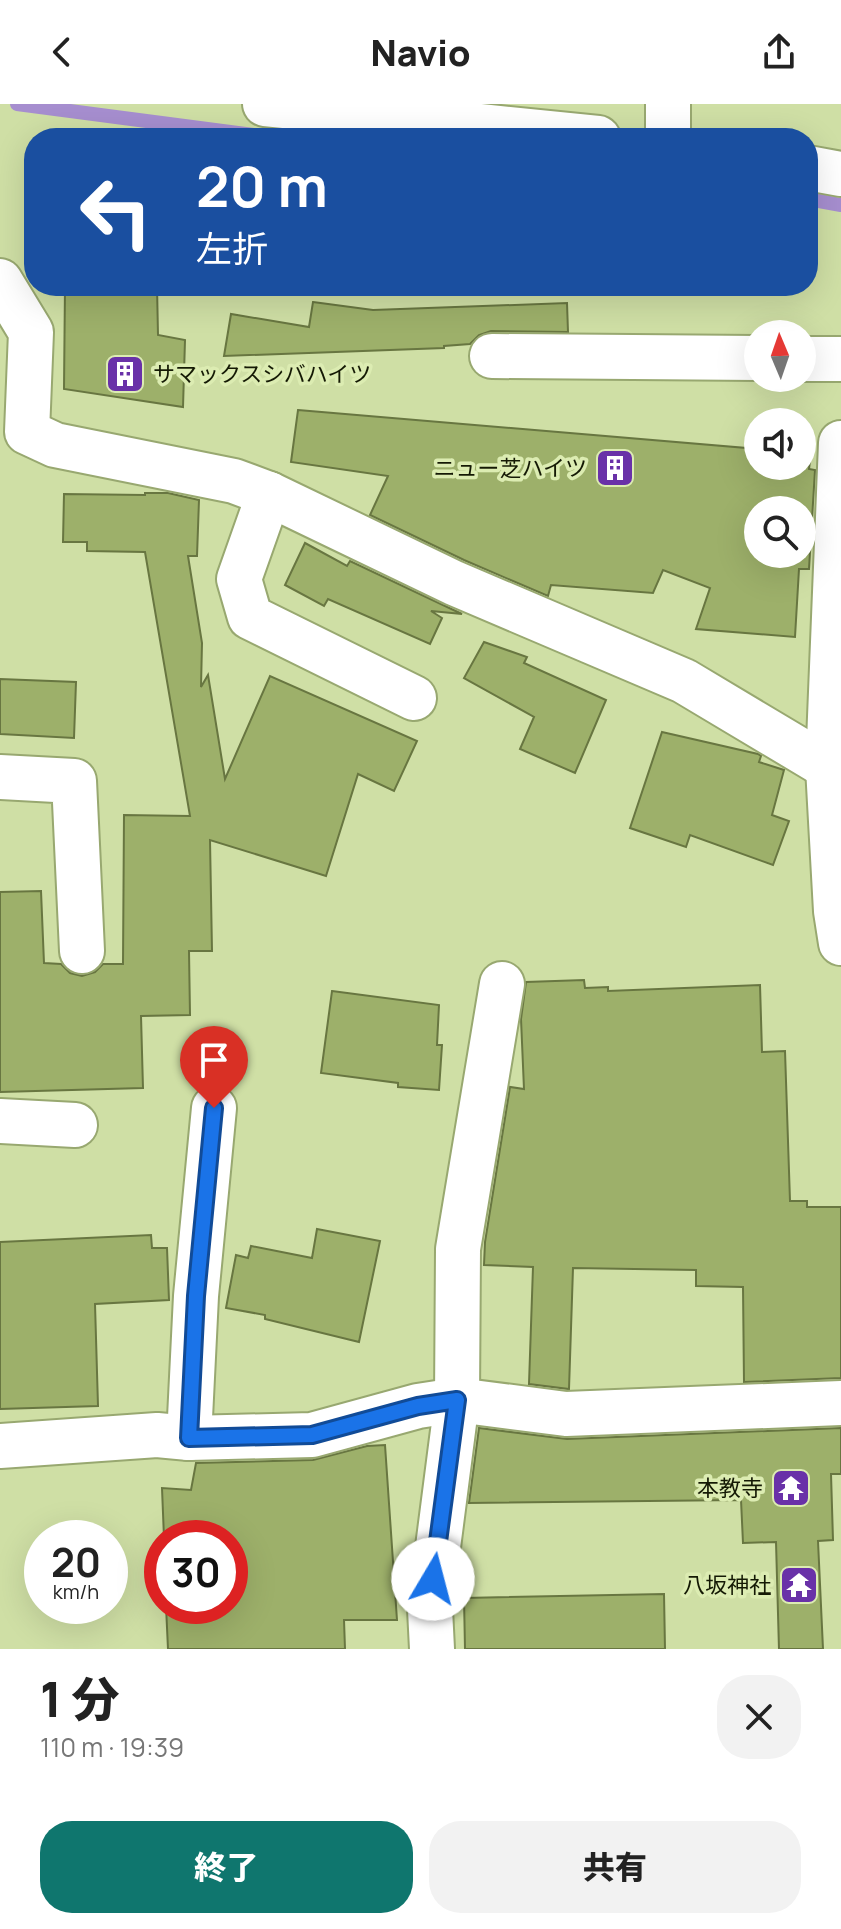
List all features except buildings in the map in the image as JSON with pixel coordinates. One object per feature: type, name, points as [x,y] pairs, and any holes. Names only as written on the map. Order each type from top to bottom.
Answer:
[{"type":"street","points":[[265,104],[458,115],[537,128]]},
{"type":"street","points":[[668,104],[668,128]]},
{"type":"street","points":[[818,170],[841,174]]},
{"type":"street","points":[[0,281],[31,332],[27,432],[55,445],[234,481],[269,494],[454,583],[684,681],[828,767]]},
{"type":"street","points":[[492,356],[744,358]]},
{"type":"street","points":[[816,359],[841,359]]},
{"type":"street","points":[[841,443],[836,654],[828,767],[836,911],[841,943]]},
{"type":"street","points":[[269,494],[239,579],[250,617],[414,698]]},
{"type":"street","points":[[0,777],[74,781],[82,951]]},
{"type":"street","points":[[432,1649],[430,1609],[457,1400],[458,1249],[502,984]]},
{"type":"street","points":[[189,1438],[196,1296],[214,1108]]},
{"type":"street","points":[[0,1121],[75,1125]]},
{"type":"street","points":[[0,1446],[157,1435],[189,1438],[312,1435],[418,1406],[457,1400],[566,1414],[841,1403]]},
{"type":"waterway","points":[[17,104],[200,128]]},
{"type":"waterway","points":[[818,201],[841,205]]},
{"type":"place","name":"サマックスシバハイツ","points":[[125,374]]},
{"type":"place","name":"ニュー芝ハイツ","points":[[615,468]]},
{"type":"place","name":"本教寺","points":[[791,1488]]},
{"type":"place","name":"八坂神社","points":[[799,1585]]},
{"type":"route","points":[[214,1108],[196,1296],[189,1438],[312,1435],[418,1406],[457,1400],[433,1579]]}]
